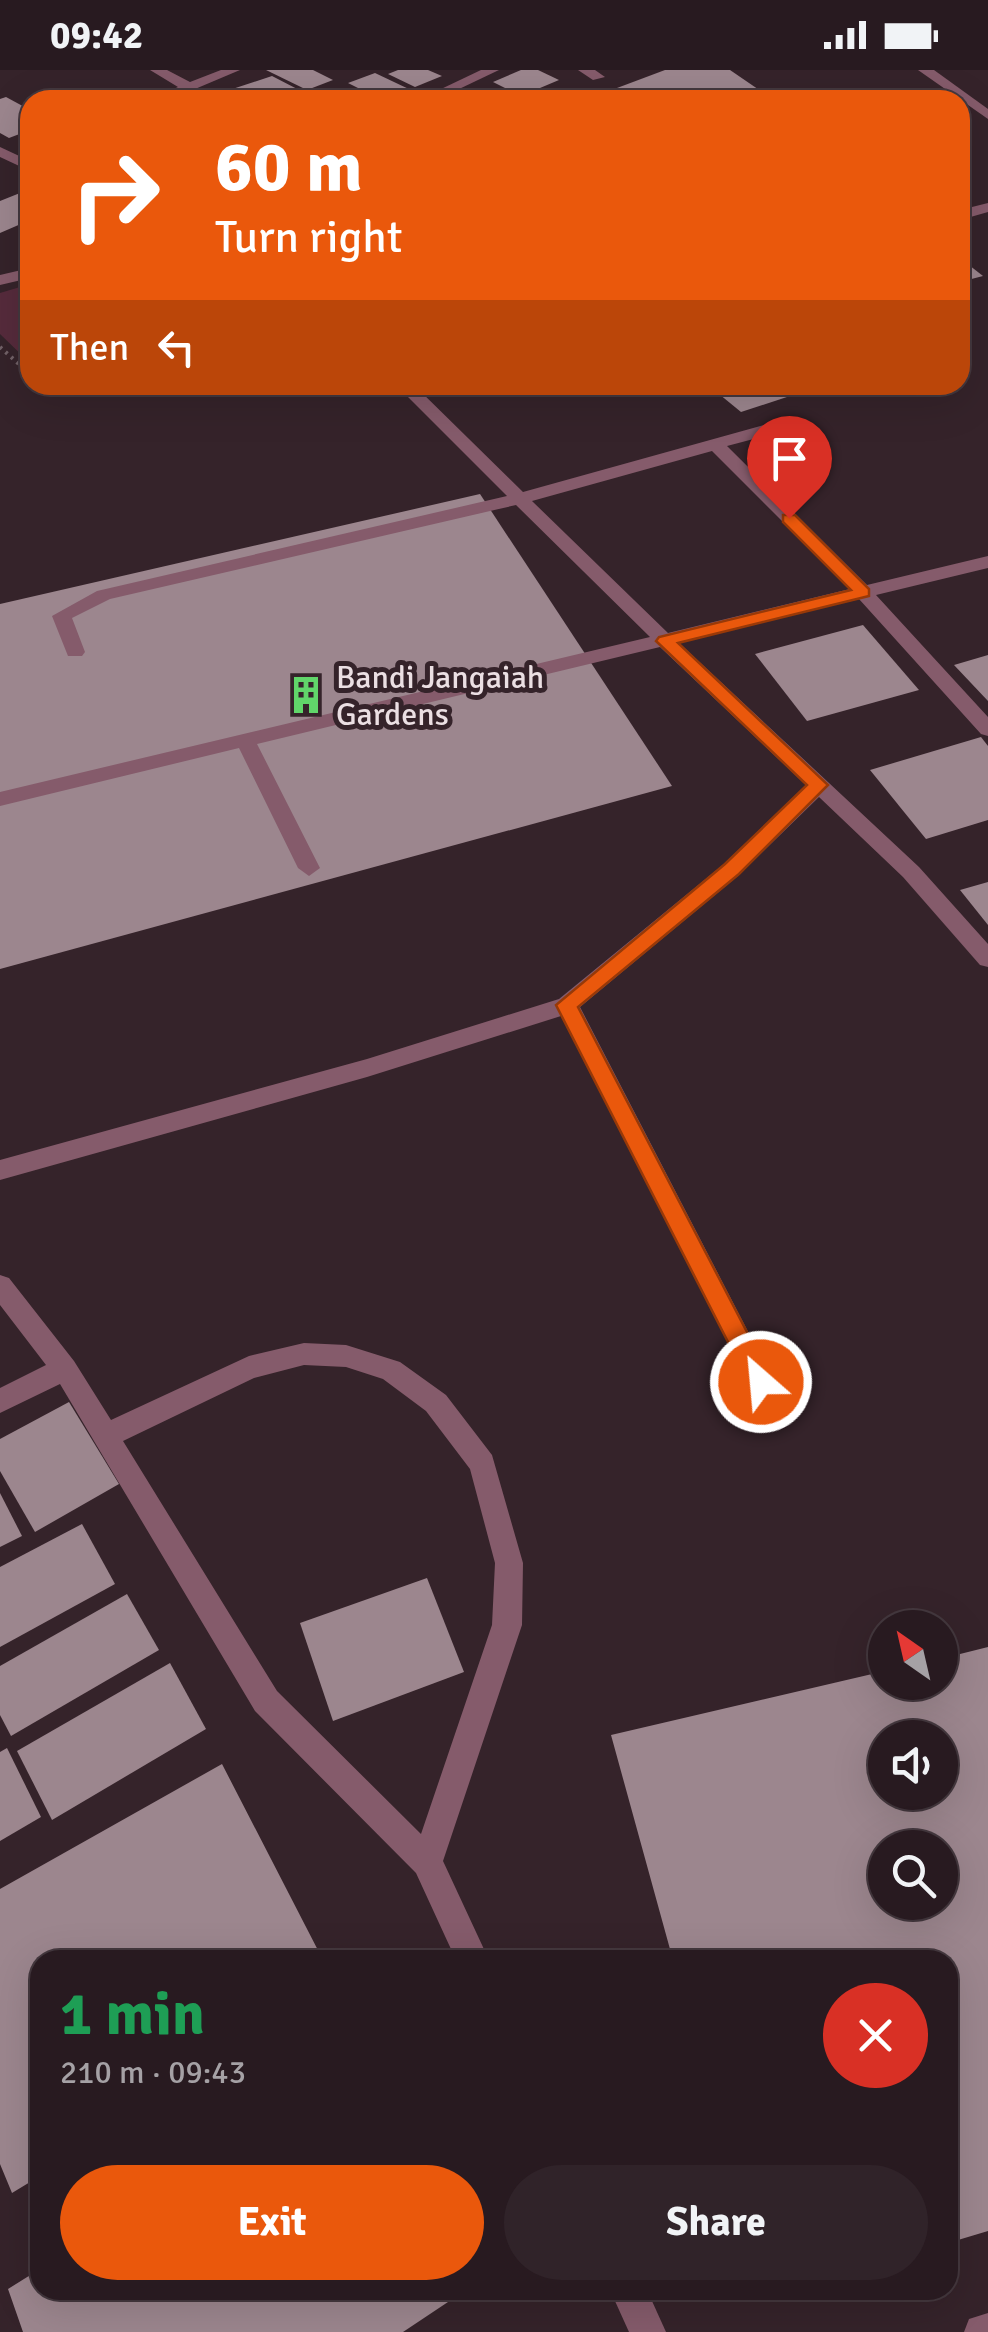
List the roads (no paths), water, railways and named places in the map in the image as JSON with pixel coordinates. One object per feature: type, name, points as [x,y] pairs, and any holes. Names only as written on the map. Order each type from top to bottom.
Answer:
[{"type":"street","points":[[157,70],[189,87]]},
{"type":"street","points":[[182,90],[233,70]]},
{"type":"street","points":[[447,90],[492,70]]},
{"type":"street","points":[[925,70],[953,90]]},
{"type":"street","points":[[414,395],[665,641],[911,872],[988,960]]},
{"type":"street","points":[[75,652],[62,616],[104,595],[522,498],[774,428]]},
{"type":"street","points":[[715,444],[863,592],[988,729]]},
{"type":"street","points":[[0,798],[988,562]]},
{"type":"street","points":[[245,740],[309,868]]},
{"type":"street","points":[[0,1170],[367,1068],[566,1005],[732,869],[819,785]]},
{"type":"street","points":[[566,1005],[761,1382]]},
{"type":"street","points":[[0,1286],[65,1369],[266,1701],[426,1862],[468,1950]]},
{"type":"street","points":[[106,1436],[248,1368],[304,1354],[346,1356],[390,1370],[436,1404],[482,1464],[509,1563],[507,1626],[426,1862]]},
{"type":"street","points":[[0,1401],[65,1369]]},
{"type":"street","points":[[633,2300],[648,2332]]},
{"type":"place","name":"Bandi Jangaiah Gardens","points":[[306,695]]}]
